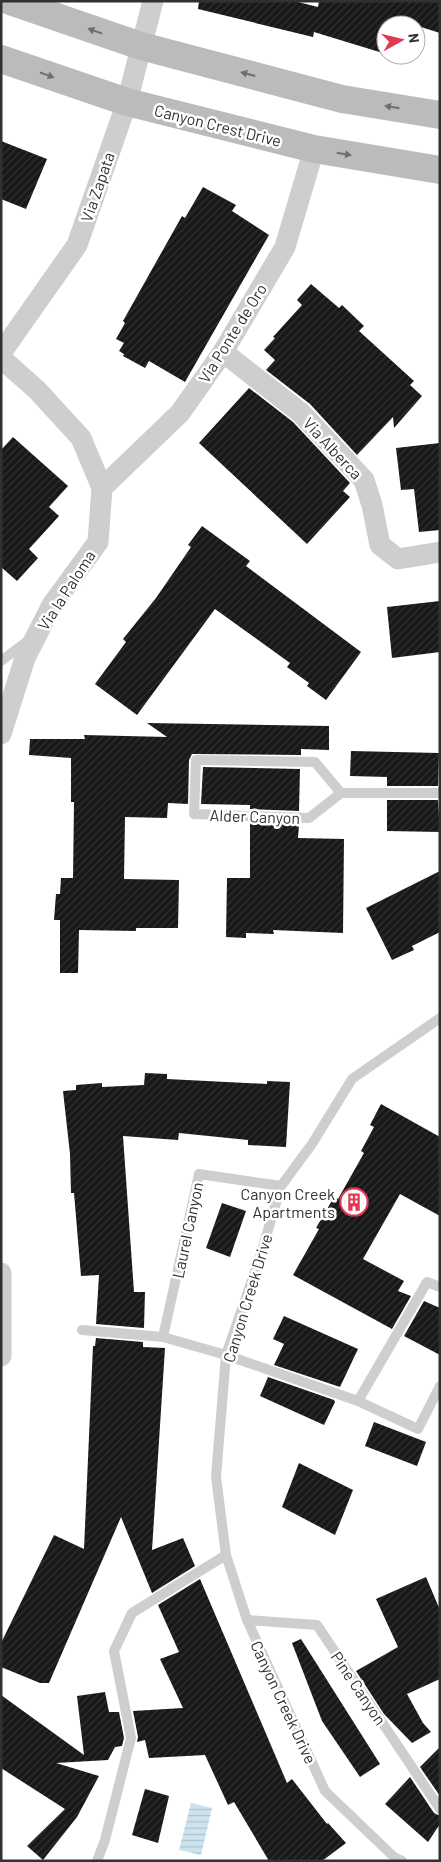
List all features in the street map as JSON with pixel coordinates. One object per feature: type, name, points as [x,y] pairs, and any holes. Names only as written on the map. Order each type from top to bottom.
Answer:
[{"type":"main road","points":[[10,1],[141,46],[342,99],[440,115]]},
{"type":"main road","name":"Canyon Crest Drive","points":[[1,59],[127,102],[314,150],[440,170]]},
{"type":"street","name":"Via Zapata","points":[[1,353],[77,245],[127,102],[153,1]]},
{"type":"street","name":"Via Ponte de Oro","points":[[102,488],[180,413],[223,352],[285,247],[314,150]]},
{"type":"street","name":"Via Alberca","points":[[223,352],[301,413],[364,480],[372,504],[380,545],[398,559],[440,552]]},
{"type":"street","name":"Via la Paloma","points":[[1,358],[37,390],[80,438],[102,488],[98,542],[52,605],[25,658],[1,734]]},
{"type":"street","points":[[1,1272],[1,1356]]},
{"type":"lane","points":[[1,661],[38,633]]},
{"type":"lane","name":"Alder Canyon","points":[[196,760],[315,762],[341,793],[309,818],[194,814],[196,760]]},
{"type":"lane","points":[[341,793],[440,793]]},
{"type":"lane","name":"Canyon Creek Drive","points":[[402,1861],[394,1857],[325,1791],[247,1620],[226,1555],[216,1477],[226,1355],[260,1257],[281,1186],[312,1144],[352,1079],[440,1018]]},
{"type":"lane","name":"Laurel Canyon","points":[[164,1337],[199,1174],[281,1186]]},
{"type":"lane","points":[[358,1401],[427,1282],[440,1288]]},
{"type":"lane","points":[[82,1330],[164,1337],[226,1355],[358,1401],[418,1429],[440,1386]]},
{"type":"lane","points":[[97,1861],[105,1840],[131,1738],[114,1651],[132,1613],[226,1555]]},
{"type":"lane","name":"Pine Canyon","points":[[247,1620],[317,1625],[440,1809]]},
{"type":"water","points":[[191,1803],[212,1808],[201,1855],[179,1850]]},
{"type":"building","points":[[199,1],[294,1],[318,7],[319,1],[440,1],[440,33],[426,29],[426,15],[376,15],[376,51],[314,32],[313,37],[198,9]]},
{"type":"building","points":[[1,141],[47,159],[26,209],[1,199]]},
{"type":"building","points":[[203,187],[236,205],[232,211],[269,235],[185,382],[149,361],[145,368],[123,356],[124,354],[119,351],[124,343],[116,339],[125,323],[123,321],[182,216],[185,218]]},
{"type":"building","points":[[311,284],[339,308],[342,305],[364,326],[359,331],[414,381],[410,385],[422,396],[394,428],[393,417],[357,455],[310,404],[266,370],[275,360],[264,350],[275,338],[273,337],[302,305],[297,300]]},
{"type":"building","points":[[249,388],[293,422],[350,483],[343,491],[350,497],[307,544],[199,443]]},
{"type":"building","points":[[13,437],[68,486],[49,507],[59,516],[29,549],[38,558],[17,581],[1,567],[1,450]]},
{"type":"building","points":[[440,443],[440,530],[419,532],[414,489],[401,490],[396,448]]},
{"type":"building","points":[[202,526],[250,561],[246,566],[361,652],[326,700],[307,686],[309,683],[287,667],[290,663],[215,609],[137,715],[95,684],[126,642],[123,639],[156,598],[191,547],[188,545]]},
{"type":"building","points":[[440,601],[440,652],[392,658],[387,607]]},
{"type":"building","points":[[147,723],[329,726],[329,750],[301,749],[301,755],[192,754],[189,760],[188,804],[168,803],[167,818],[125,817],[124,879],[179,880],[178,928],[136,928],[136,931],[79,930],[78,973],[60,973],[60,920],[54,920],[56,894],[60,894],[61,878],[73,878],[74,802],[71,802],[71,758],[29,755],[30,739],[85,739],[84,735],[167,737]]},
{"type":"building","points":[[351,751],[439,753],[438,786],[387,786],[387,777],[350,776]]},
{"type":"building","points":[[203,767],[300,769],[299,811],[250,809],[250,805],[201,804]]},
{"type":"building","points":[[387,800],[438,800],[440,832],[387,831]]},
{"type":"building","points":[[250,823],[299,825],[298,838],[344,839],[343,933],[273,930],[274,934],[246,933],[246,938],[226,937],[227,878],[250,878]]},
{"type":"building","points":[[440,871],[440,932],[412,946],[414,950],[392,960],[366,908]]},
{"type":"building","points":[[145,1073],[167,1074],[167,1079],[267,1084],[267,1081],[290,1082],[286,1147],[248,1145],[248,1140],[179,1133],[178,1140],[123,1136],[134,1292],[145,1292],[144,1328],[96,1324],[99,1275],[81,1276],[74,1193],[71,1193],[70,1154],[63,1091],[76,1090],[76,1085],[102,1083],[102,1087],[144,1085]]},
{"type":"building","name":"Canyon Creek Apartments","points":[[381,1104],[440,1137],[440,1216],[400,1194],[363,1259],[404,1281],[398,1291],[411,1296],[392,1329],[293,1275],[319,1229],[316,1228],[334,1197],[338,1199],[364,1153],[361,1151],[374,1127],[370,1125]]},
{"type":"building","name":"Canyon Creek Apartments","points":[[222,1203],[246,1211],[230,1257],[206,1248]]},
{"type":"building","points":[[424,1301],[440,1308],[440,1355],[404,1336]]},
{"type":"building","points":[[284,1316],[358,1349],[340,1387],[274,1365],[284,1344],[273,1339]]},
{"type":"building","points":[[96,1338],[143,1342],[143,1347],[165,1348],[152,1550],[183,1538],[195,1566],[152,1593],[121,1517],[49,1683],[40,1683],[1,1667],[1,1643],[54,1535],[84,1549],[93,1346],[95,1346]]},
{"type":"building","points":[[268,1377],[334,1400],[335,1402],[324,1425],[260,1396]]},
{"type":"building","points":[[374,1422],[426,1442],[417,1466],[365,1446]]},
{"type":"building","points":[[299,1463],[353,1490],[335,1535],[282,1507]]},
{"type":"building","points":[[426,1577],[440,1610],[440,1679],[407,1694],[423,1723],[431,1732],[412,1743],[384,1714],[356,1671],[398,1647],[376,1599]]},
{"type":"building","points":[[200,1579],[287,1783],[292,1779],[327,1824],[346,1843],[322,1861],[269,1861],[234,1802],[228,1805],[205,1755],[149,1758],[145,1740],[137,1742],[138,1737],[133,1711],[183,1708],[160,1659],[179,1652],[158,1605]]},
{"type":"building","points":[[301,1639],[380,1764],[360,1777],[322,1721],[292,1643]]},
{"type":"building","points":[[105,1692],[109,1712],[119,1712],[124,1738],[122,1746],[115,1747],[108,1760],[56,1763],[99,1776],[77,1817],[43,1860],[27,1846],[65,1809],[1,1768],[1,1695],[84,1755],[77,1696]]},
{"type":"building","points":[[440,1747],[440,1796],[420,1767]]},
{"type":"building","points":[[410,1777],[434,1813],[440,1816],[440,1824],[428,1842],[385,1804]]},
{"type":"building","points":[[145,1789],[169,1796],[158,1843],[132,1835]]},
{"type":"place","name":"Canyon Creek Apartments","points":[[354,1202]]}]
